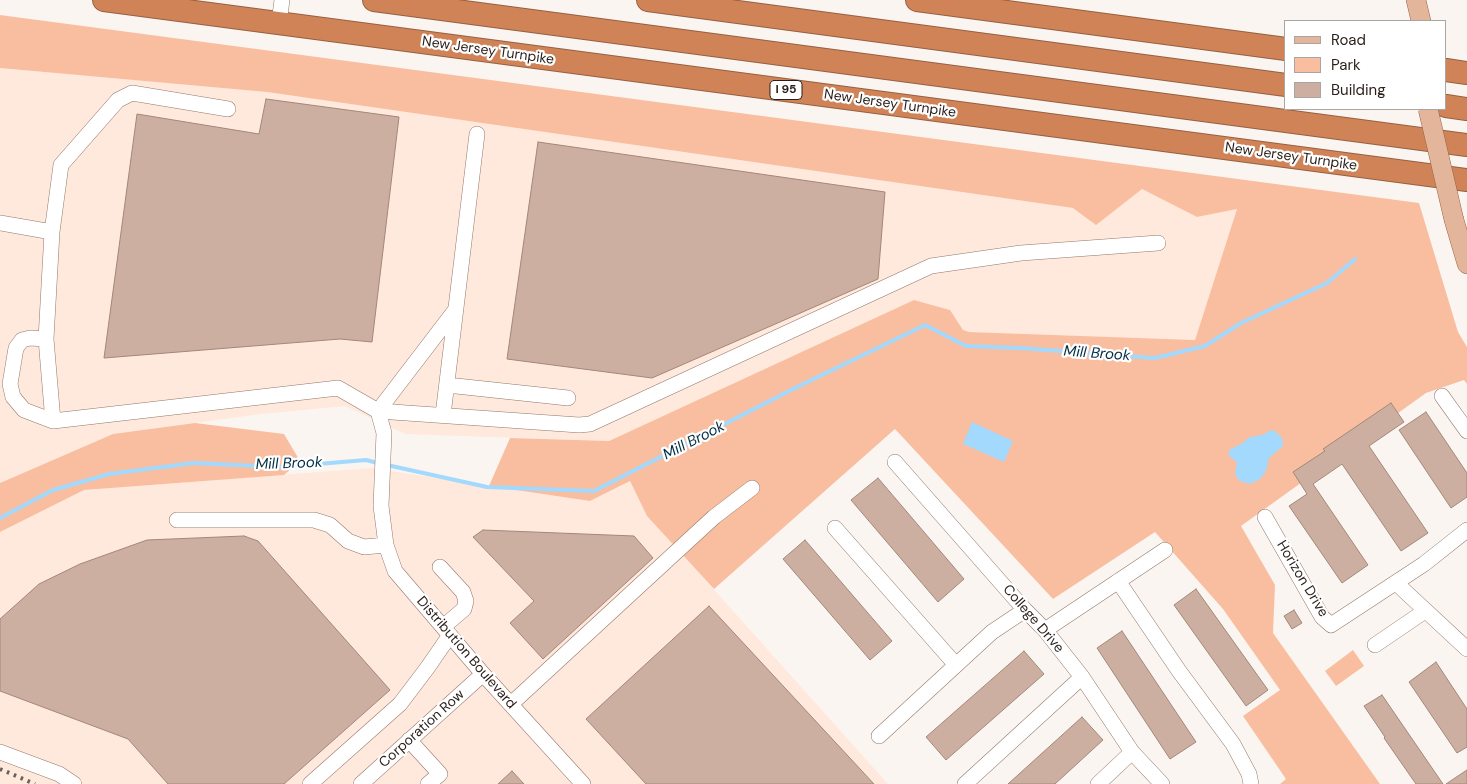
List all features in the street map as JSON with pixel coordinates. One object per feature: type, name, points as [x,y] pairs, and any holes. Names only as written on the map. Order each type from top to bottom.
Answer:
[{"type":"highway","name":"New Jersey Turnpike","points":[[104,0],[1467,180]]},
{"type":"highway","points":[[374,0],[1467,145]]},
{"type":"highway","points":[[648,0],[1284,85]]},
{"type":"highway","points":[[917,0],[1284,49]]},
{"type":"highway","points":[[1447,70],[1467,73]]},
{"type":"highway","points":[[1447,106],[1467,109]]},
{"type":"main road","points":[[1404,0],[1408,20]]},
{"type":"main road","points":[[1416,0],[1421,20]]},
{"type":"main road","points":[[1428,110],[1461,220]]},
{"type":"main road","points":[[1440,110],[1461,220],[1467,264]]},
{"type":"street","points":[[279,23],[282,0]]},
{"type":"street","points":[[53,421],[46,339],[52,232],[61,165],[118,100],[132,92],[228,109]]},
{"type":"street","points":[[443,415],[477,134]]},
{"type":"street","points":[[0,223],[52,232]]},
{"type":"street","points":[[46,339],[30,338],[22,340],[16,348],[10,384],[13,397],[24,410],[53,421],[338,388],[378,411],[579,425],[590,424],[931,266],[1021,253],[1158,243]]},
{"type":"street","points":[[378,411],[456,308]]},
{"type":"street","points":[[447,385],[568,398]]},
{"type":"street","points":[[1442,396],[1467,432]]},
{"type":"street","name":"Distribution Boulevard","points":[[378,411],[384,433],[381,506],[386,545],[395,571],[483,674],[583,784]]},
{"type":"street","name":"College Drive","points":[[896,462],[1025,610],[1045,630],[1082,677],[1132,752],[1162,784]]},
{"type":"street","points":[[511,704],[714,517],[752,488]]},
{"type":"street","name":"Horizon Drive","points":[[1265,517],[1322,617],[1331,625],[1396,584],[1467,530]]},
{"type":"street","points":[[177,520],[314,520],[330,525],[348,541],[364,547],[386,545]]},
{"type":"street","points":[[835,528],[956,665]]},
{"type":"street","points":[[1045,630],[1165,550]]},
{"type":"street","points":[[310,784],[400,704],[428,667],[446,631],[464,608],[466,601],[463,592],[440,567]]},
{"type":"street","points":[[1118,581],[1233,744],[1249,774],[1251,784]]},
{"type":"street","points":[[1396,584],[1467,649]]},
{"type":"street","points":[[879,736],[992,632],[1025,610]]},
{"type":"street","points":[[1375,645],[1425,611]]},
{"type":"street","name":"Corporation Row","points":[[361,784],[483,674]]},
{"type":"street","points":[[965,784],[1082,677]]},
{"type":"street","points":[[410,740],[440,774],[428,784]]},
{"type":"street","points":[[0,752],[59,774],[74,784]]},
{"type":"street","points":[[1098,784],[1132,752]]},
{"type":"shaded area","points":[[0,68],[267,92],[1073,208],[1142,189],[1197,217],[1237,209],[1195,340],[969,332],[963,330],[950,310],[914,300],[609,441],[405,434],[345,406],[261,414],[113,434],[0,483]]},
{"type":"shaded area","points":[[371,468],[590,501],[630,481],[648,516],[888,784],[0,784],[0,532],[84,490]]},
{"type":"green space","points":[[0,15],[1419,203],[1458,332],[1467,347],[1467,384],[1464,380],[1426,393],[1241,526],[1275,585],[1273,633],[1380,784],[1280,784],[1286,779],[1243,716],[1280,690],[1223,609],[1155,532],[1053,599],[895,429],[714,589],[647,516],[630,481],[590,501],[489,486],[510,438],[609,441],[914,300],[950,310],[963,330],[969,332],[1195,340],[1237,209],[1197,217],[1142,189],[1096,225],[1073,208],[267,92],[0,68]]},
{"type":"green space","points":[[195,423],[284,434],[300,461],[284,475],[84,490],[0,532],[0,483],[113,434]]},
{"type":"green space","points":[[1353,650],[1364,666],[1336,686],[1325,671]]},
{"type":"water","points":[[972,422],[1013,441],[1004,462],[963,444]]},
{"type":"water","points":[[1272,430],[1282,438],[1283,446],[1269,458],[1266,471],[1260,479],[1250,484],[1240,481],[1235,475],[1237,462],[1229,456],[1229,450],[1250,437],[1262,435]]},
{"type":"building","points":[[266,99],[399,117],[372,342],[340,339],[104,358],[137,114],[259,134]]},
{"type":"building","points":[[538,142],[885,192],[878,279],[652,378],[507,359]]},
{"type":"building","points":[[1391,403],[1404,422],[1369,446],[1428,533],[1401,551],[1342,464],[1313,484],[1368,565],[1342,583],[1289,506],[1307,494],[1293,472],[1325,451],[1323,449]]},
{"type":"building","points":[[1426,412],[1467,473],[1467,497],[1451,508],[1399,430]]},
{"type":"building","points":[[878,478],[964,579],[938,602],[851,500]]},
{"type":"building","points":[[483,530],[634,536],[653,558],[543,659],[510,623],[534,601],[473,537]]},
{"type":"building","points":[[244,536],[258,541],[390,690],[284,784],[168,784],[128,739],[0,691],[0,619],[39,584],[80,564],[147,540]]},
{"type":"building","points":[[805,540],[892,641],[870,660],[783,559]]},
{"type":"building","points":[[1196,589],[1268,690],[1246,706],[1174,605]]},
{"type":"building","points":[[709,606],[874,784],[646,784],[586,719]]},
{"type":"building","points":[[1294,610],[1302,623],[1292,629],[1284,616]]},
{"type":"building","points":[[1122,631],[1196,742],[1170,759],[1097,648]]},
{"type":"building","points":[[1024,651],[1044,674],[946,760],[926,737]]},
{"type":"building","points":[[1436,662],[1467,709],[1467,747],[1457,753],[1409,682]]},
{"type":"building","points":[[1382,695],[1443,784],[1416,784],[1384,738],[1364,706]]},
{"type":"building","points":[[1082,717],[1103,740],[1055,784],[1008,784]]},
{"type":"building","points":[[1467,770],[1467,784],[1446,784]]},
{"type":"building","points":[[512,771],[524,784],[498,784]]},
{"type":"waterway","name":"Mill Brook","points":[[387,465],[487,487],[594,491],[793,389],[925,325],[966,346],[1155,358],[1205,346],[1241,323],[1327,283],[1355,259]]},
{"type":"waterway","name":"Mill Brook","points":[[0,518],[53,490],[109,474],[193,463],[282,467],[366,460],[378,463]]},
{"type":"railway","points":[[0,769],[35,784]]}]
